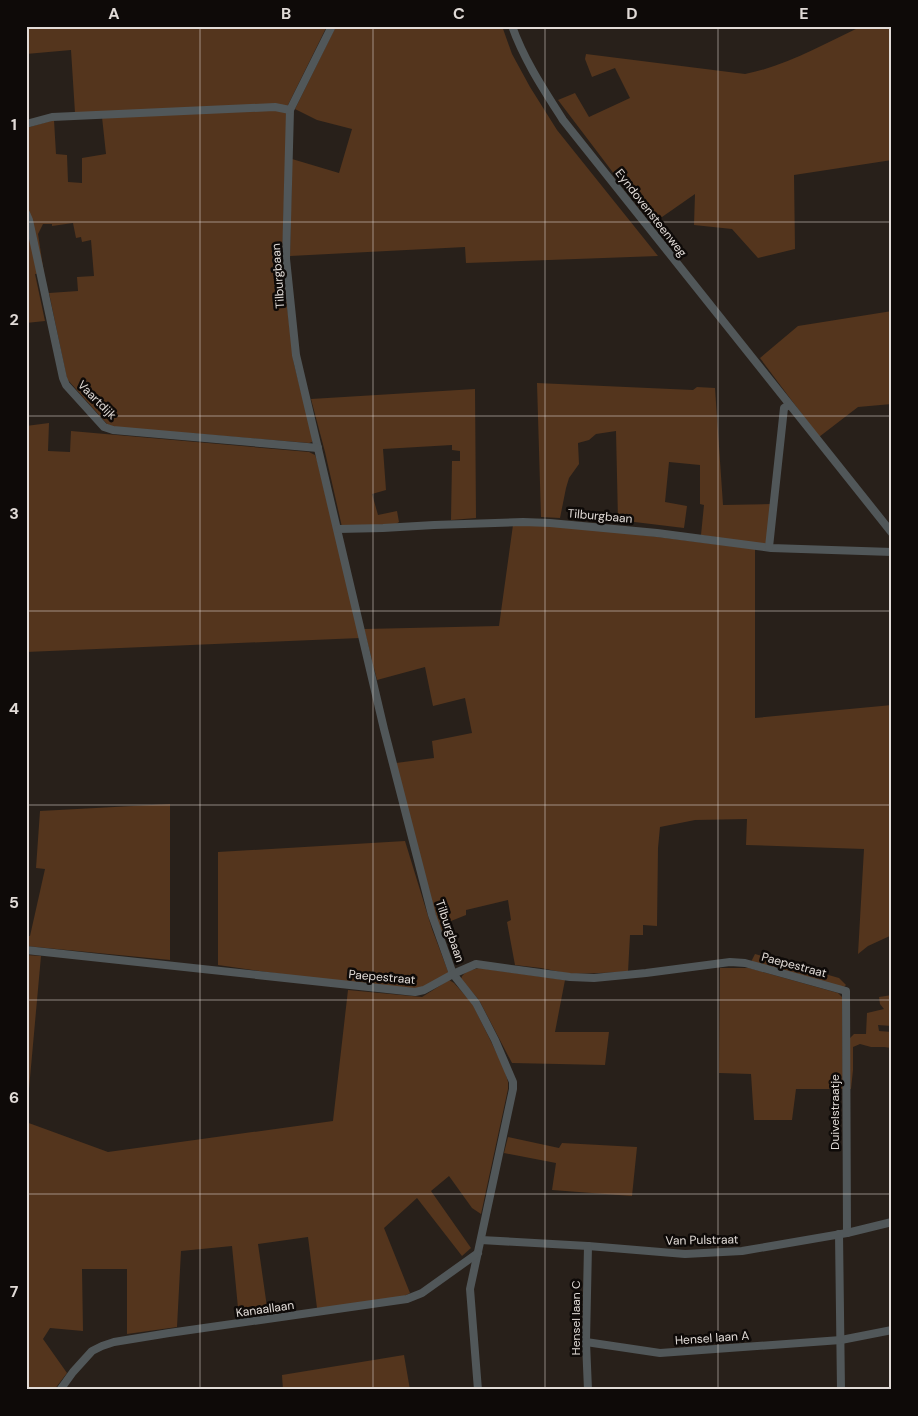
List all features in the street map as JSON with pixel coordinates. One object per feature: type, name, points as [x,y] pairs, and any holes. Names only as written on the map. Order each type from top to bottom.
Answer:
[{"type":"street","name":"Tilburgbaan","points":[[332,26],[290,110],[286,259],[296,354],[384,729],[432,915],[453,974],[476,1003],[508,1067],[513,1082],[470,1289],[478,1390]]},
{"type":"street","name":"Eyndovensteenweg","points":[[512,26],[526,60],[563,120],[892,533]]},
{"type":"street","points":[[26,124],[52,117],[276,106],[290,110]]},
{"type":"street","name":"Vaartdijk","points":[[26,213],[30,220],[63,378],[66,385],[104,427],[113,430],[318,448]]},
{"type":"street","points":[[789,405],[784,408],[769,547],[892,552]]},
{"type":"street","name":"Tilburgbaan","points":[[338,529],[523,522],[550,523],[769,547]]},
{"type":"street","name":"Paepestraat","points":[[26,950],[415,992],[424,990],[476,964],[570,977],[594,978],[730,962],[745,963],[846,991]]},
{"type":"street","name":"Duivelstraatje","points":[[841,1390],[846,991]]},
{"type":"street","name":"Van Pulstraat","points":[[481,1240],[685,1254],[742,1251],[892,1222]]},
{"type":"street","name":"Hensel laan C","points":[[588,1246],[586,1342],[588,1390]]},
{"type":"street","name":"Kanaallaan","points":[[60,1390],[73,1372],[92,1352],[114,1342],[407,1299],[422,1292],[478,1253]]},
{"type":"street","name":"Hensel laan A","points":[[586,1342],[660,1353],[841,1340],[892,1330]]},
{"type":"shaded area","points":[[26,26],[327,26],[287,107],[75,113],[71,50],[26,54]]},
{"type":"shaded area","points":[[336,26],[502,26],[512,54],[557,130],[658,256],[466,263],[465,247],[290,256],[292,159],[339,173],[352,129],[317,120],[295,109]]},
{"type":"shaded area","points":[[862,26],[892,26],[892,160],[794,175],[795,249],[758,258],[732,229],[694,225],[695,194],[652,224],[558,100],[575,93],[589,117],[630,98],[615,68],[592,77],[585,59],[586,54],[745,74],[790,60]]},
{"type":"shaded area","points":[[277,109],[287,114],[282,264],[294,364],[313,438],[312,442],[113,427],[107,424],[67,379],[49,293],[78,291],[77,277],[94,276],[91,240],[82,242],[81,237],[76,238],[73,223],[52,226],[52,224],[43,224],[38,234],[44,273],[35,274],[45,321],[26,323],[26,128],[54,120],[56,154],[67,155],[68,182],[82,183],[82,158],[106,154],[102,117]]},
{"type":"shaded area","points":[[892,311],[892,404],[858,407],[819,437],[760,358],[798,326]]},
{"type":"shaded area","points":[[537,383],[693,390],[697,387],[715,388],[723,505],[772,504],[767,543],[764,545],[701,535],[704,505],[700,504],[700,465],[669,462],[665,502],[687,506],[684,528],[618,520],[616,431],[596,434],[589,440],[578,443],[579,464],[569,478],[560,518],[541,517]]},
{"type":"shaded area","points":[[475,389],[476,518],[451,520],[452,461],[460,461],[460,451],[452,450],[452,445],[383,449],[386,490],[372,494],[378,515],[397,511],[399,522],[396,524],[342,527],[311,399]]},
{"type":"shaded area","points":[[49,423],[48,451],[70,452],[71,431],[309,452],[315,455],[360,638],[26,652],[26,426]]},
{"type":"shaded area","points":[[540,524],[755,549],[755,718],[892,705],[892,935],[868,946],[858,954],[864,849],[746,845],[747,819],[695,820],[660,827],[657,926],[643,925],[643,935],[630,935],[628,972],[570,974],[515,965],[507,922],[511,920],[508,900],[466,910],[466,915],[446,923],[448,934],[442,936],[423,871],[396,763],[434,758],[432,741],[472,733],[465,698],[433,706],[425,667],[377,680],[364,629],[499,626],[513,525]]},
{"type":"shaded area","points":[[170,804],[170,960],[26,946],[26,936],[30,936],[45,869],[36,868],[40,811]]},
{"type":"shaded area","points":[[405,841],[432,929],[449,974],[418,989],[295,976],[218,965],[218,852]]},
{"type":"shaded area","points":[[755,954],[839,978],[846,985],[843,988],[751,962]]},
{"type":"shaded area","points":[[26,955],[41,956],[26,1122]]},
{"type":"shaded area","points":[[479,968],[565,980],[555,1032],[609,1032],[605,1065],[512,1063],[479,1000],[461,979],[466,973]]},
{"type":"shaded area","points":[[720,968],[749,968],[838,993],[842,997],[843,1089],[796,1089],[792,1120],[754,1120],[751,1074],[719,1073]]},
{"type":"shaded area","points":[[449,980],[472,1003],[504,1068],[508,1082],[481,1214],[472,1208],[449,1176],[431,1191],[471,1248],[462,1256],[417,1198],[384,1228],[410,1293],[399,1299],[317,1308],[308,1237],[258,1244],[268,1314],[239,1318],[232,1246],[181,1251],[177,1327],[127,1334],[127,1269],[82,1269],[83,1331],[50,1328],[43,1339],[67,1373],[54,1390],[26,1390],[26,1122],[108,1152],[333,1121],[348,990],[422,997]]},
{"type":"shaded area","points":[[892,995],[892,1026],[878,1025],[879,1031],[892,1032],[892,1048],[871,1047],[860,1044],[853,1047],[853,1070],[851,1089],[849,1089],[849,1039],[854,1034],[866,1034],[867,1013],[884,1009],[880,1004],[879,997]]},
{"type":"shaded area","points":[[508,1137],[559,1148],[562,1143],[637,1147],[632,1196],[552,1190],[556,1163],[504,1153]]},
{"type":"shaded area","points":[[404,1355],[410,1390],[283,1390],[282,1375]]}]
